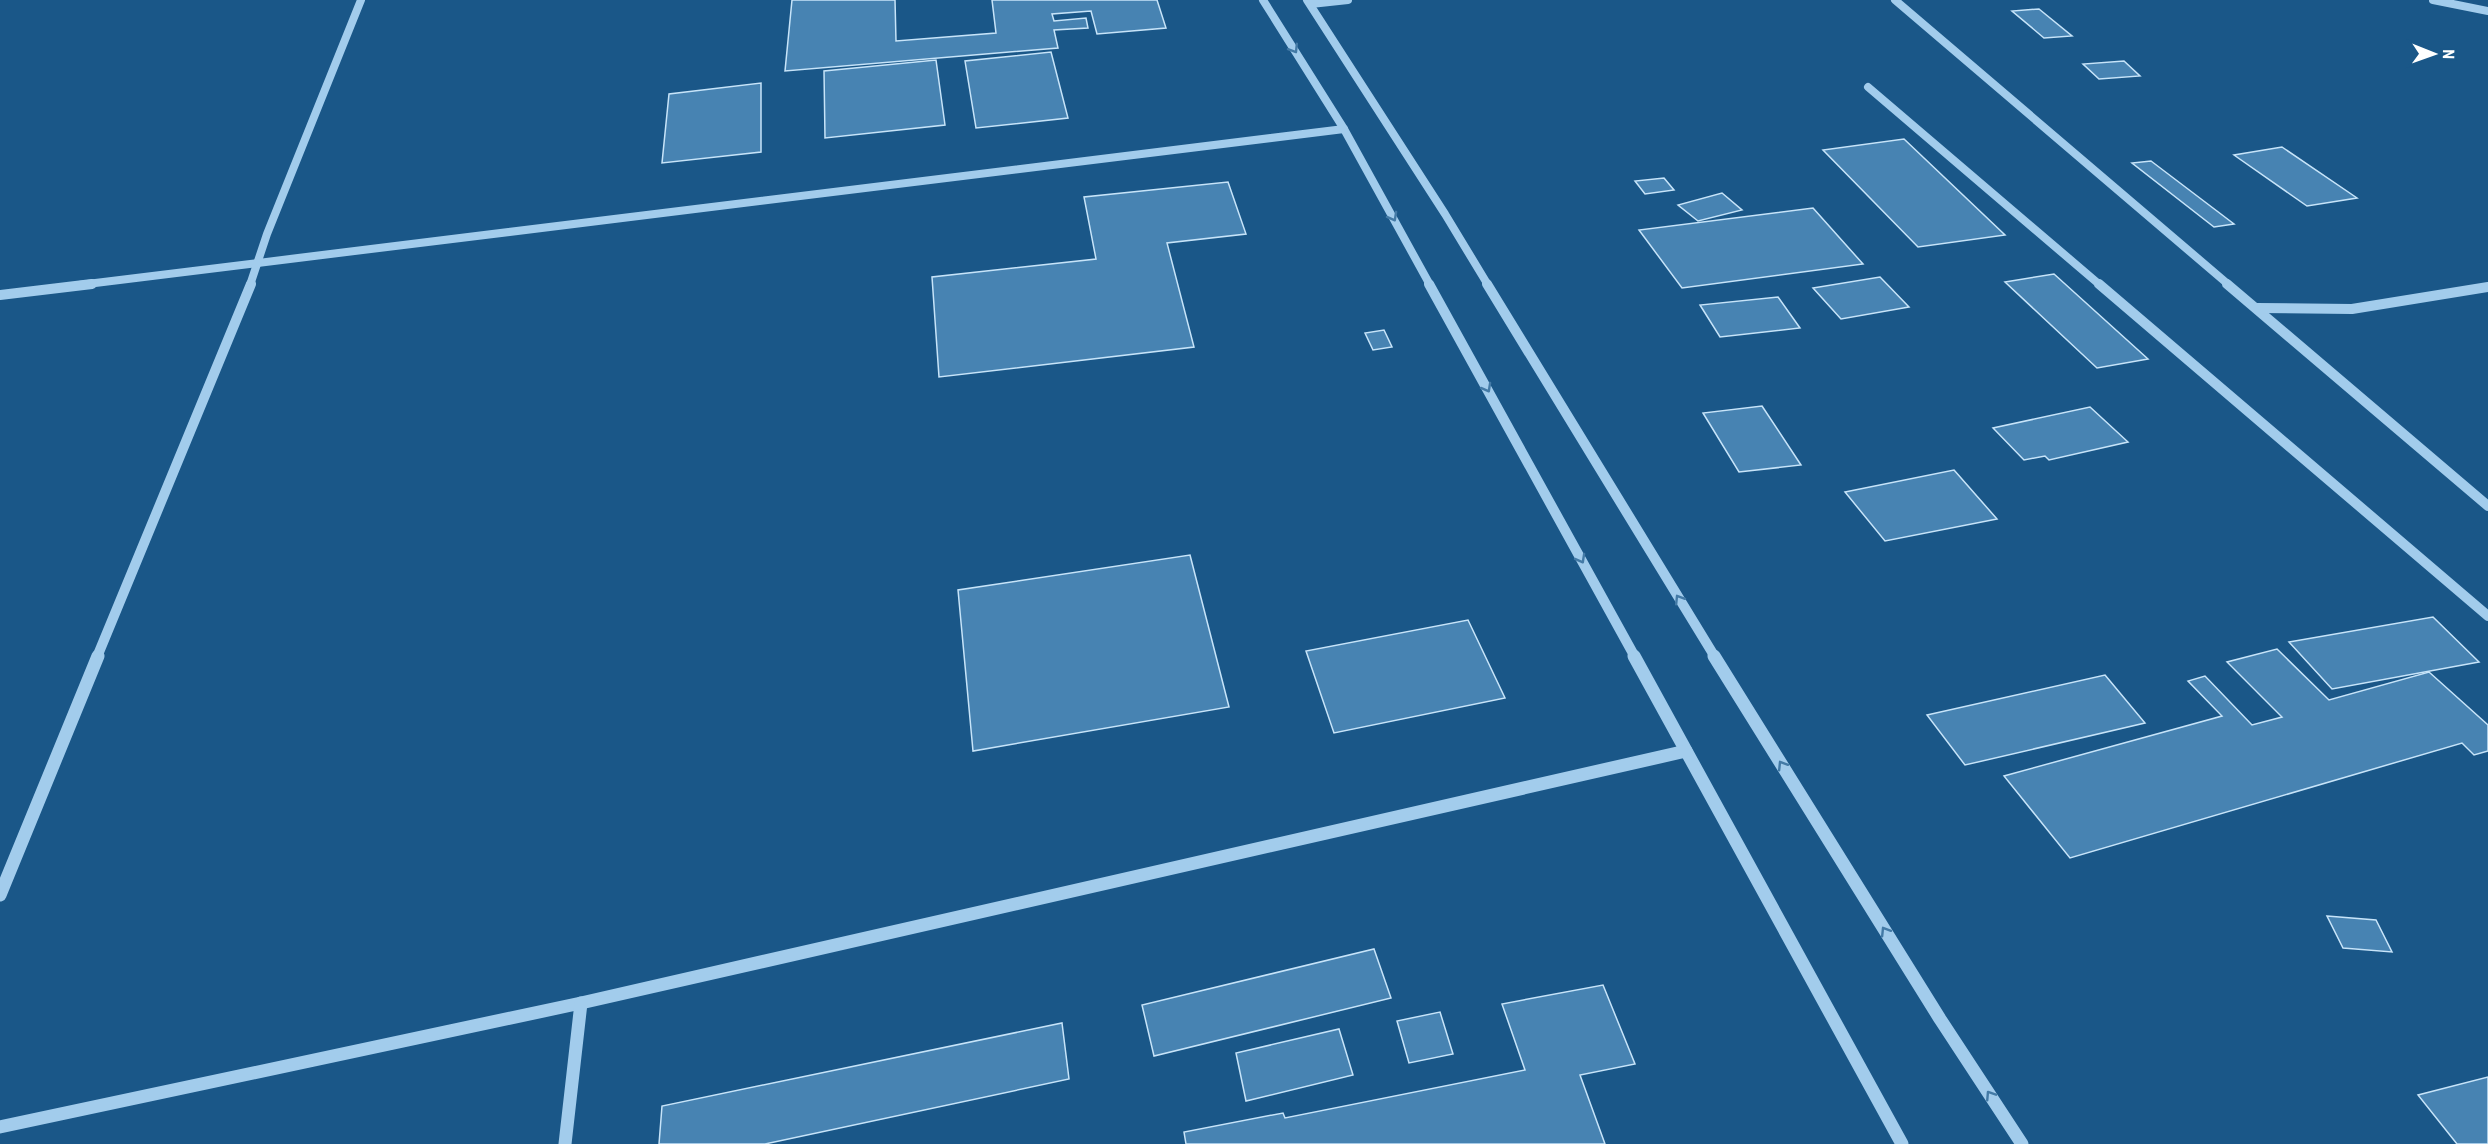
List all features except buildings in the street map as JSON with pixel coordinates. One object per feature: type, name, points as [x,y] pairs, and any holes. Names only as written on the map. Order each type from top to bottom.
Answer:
[{"type":"street","points":[[0,895],[259,263],[267,234],[361,0]]},
{"type":"street","points":[[1263,0],[1344,129],[1902,1144]]},
{"type":"street","points":[[1348,0],[1309,2],[1445,214],[1606,482],[1934,1009],[2022,1144]]},
{"type":"street","points":[[1895,0],[2488,506]]},
{"type":"street","points":[[2433,0],[2488,11]]},
{"type":"street","points":[[1868,87],[2488,616]]},
{"type":"street","points":[[0,295],[1344,129]]},
{"type":"street","points":[[2257,308],[2352,309],[2488,287]]},
{"type":"street","points":[[0,1127],[581,1003],[1686,751]]},
{"type":"street","points":[[566,1144],[581,1003]]}]
